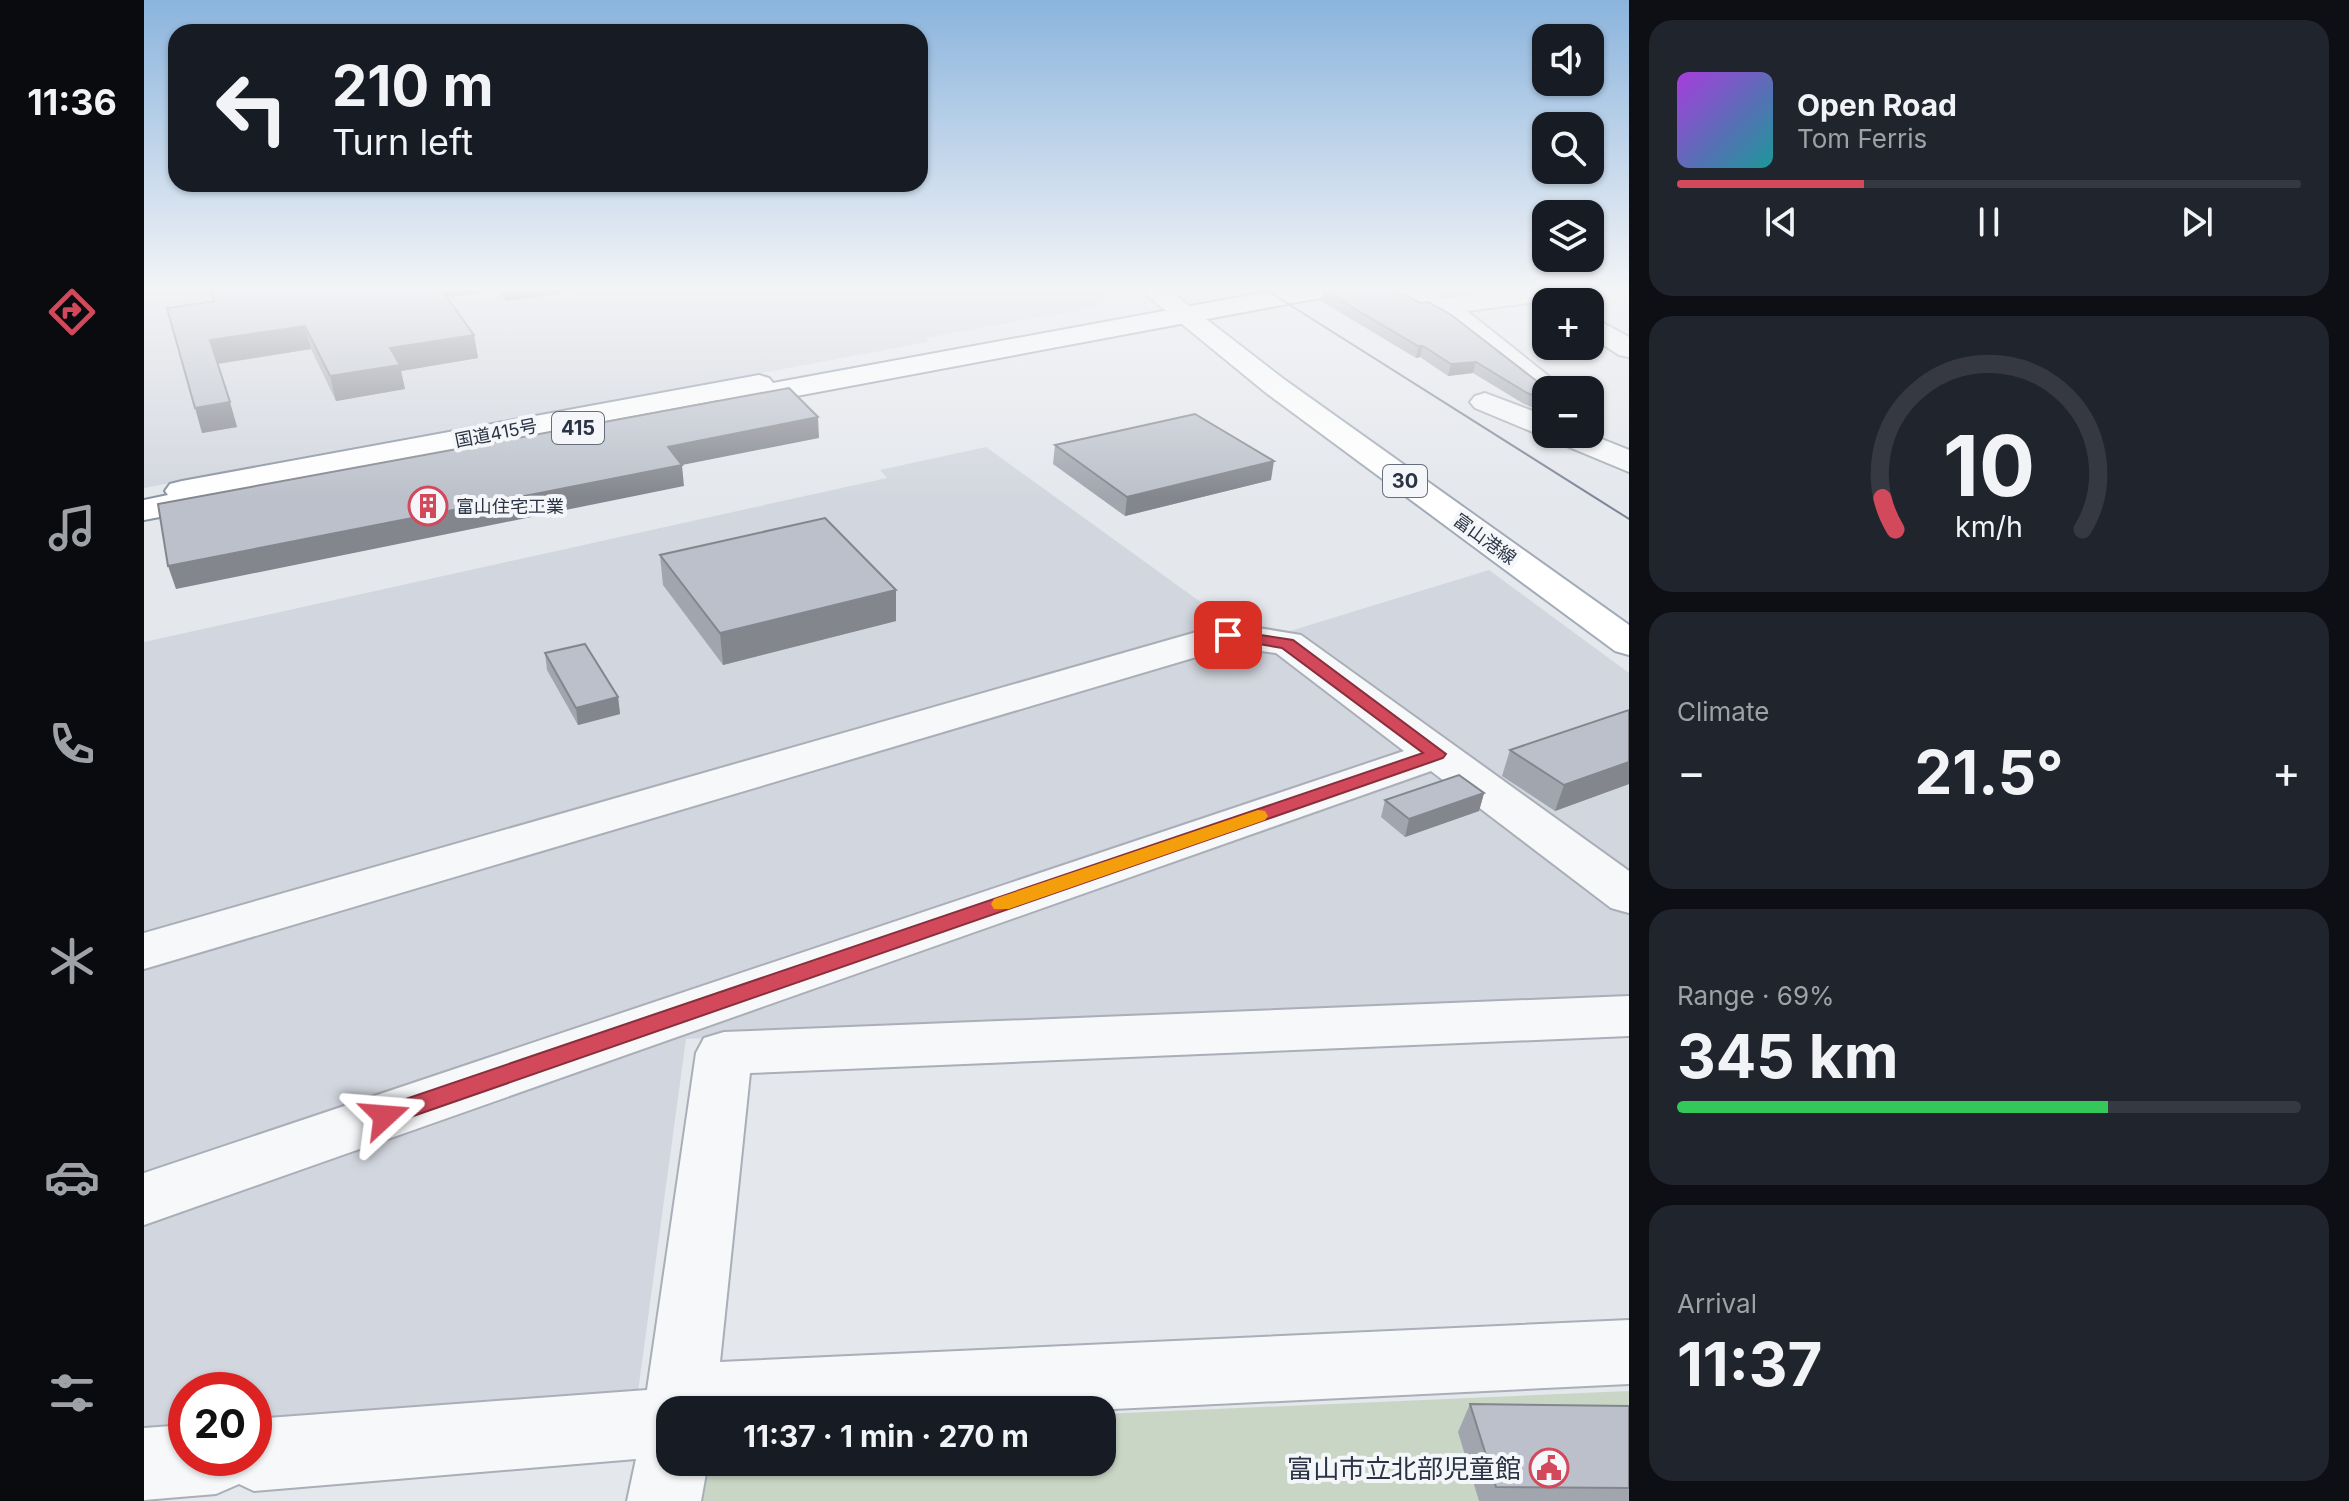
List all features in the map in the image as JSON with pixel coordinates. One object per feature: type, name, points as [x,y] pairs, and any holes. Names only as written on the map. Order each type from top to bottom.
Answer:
[{"type":"main road","name":"国道415号","points":[[144,498],[880,358]]},
{"type":"main road","name":"国道415号","points":[[144,510],[897,358]]},
{"type":"main road","name":"富山港線","points":[[1242,358],[1275,386],[1629,643]]},
{"type":"street","points":[[1510,358],[1533,376]]},
{"type":"street","points":[[1485,402],[1532,421]]},
{"type":"street","points":[[1604,435],[1629,459]]},
{"type":"street","points":[[1600,448],[1629,459]]},
{"type":"street","points":[[144,951],[1228,635],[1287,643],[1629,896]]},
{"type":"street","points":[[144,1199],[1437,754]]},
{"type":"street","points":[[680,1396],[724,1053],[1629,1016]]},
{"type":"street","points":[[1038,1396],[1629,1352]]},
{"type":"street","points":[[272,1454],[656,1425]]},
{"type":"street","points":[[144,1464],[168,1462]]},
{"type":"street","points":[[664,1501],[668,1476]]},
{"type":"shaded area","points":[[144,358],[842,358],[144,488]]},
{"type":"shaded area","points":[[986,447],[1224,619],[1290,631],[1489,570],[1629,673],[1629,998],[686,1039],[636,1406],[272,1432],[272,1372],[168,1372],[168,1439],[144,1441],[144,642],[887,478],[880,470]]},
{"type":"green space","points":[[1629,1391],[1629,1501],[690,1501],[694,1476],[1116,1476],[1116,1413]]},
{"type":"building","points":[[181,358],[216,358],[230,402],[195,408]]},
{"type":"building","points":[[321,358],[396,358],[400,365],[330,376]]},
{"type":"building","points":[[1442,358],[1507,358],[1532,377],[1532,395],[1527,393],[1476,362],[1451,364]]},
{"type":"building","points":[[789,388],[818,417],[668,447],[682,465],[168,566],[158,504]]},
{"type":"building","points":[[1195,414],[1274,461],[1127,497],[1055,445]]},
{"type":"building","points":[[825,518],[896,590],[720,633],[660,555]]},
{"type":"building","points":[[585,644],[618,697],[576,708],[545,653]]},
{"type":"building","points":[[1629,710],[1629,762],[1564,785],[1510,750]]},
{"type":"building","points":[[1459,775],[1484,793],[1409,819],[1385,800]]},
{"type":"building","name":"富山市立北部児童館","points":[[1470,1404],[1629,1406],[1629,1488],[1496,1487]]},
{"type":"tram line","points":[[1374,358],[1629,519]]},
{"type":"slow traffic","points":[[1001,904],[1258,816]]},
{"type":"place","name":"富山住宅工業","points":[[428,506]]},
{"type":"place","name":"富山市立北部児童館","points":[[1549,1468]]},
{"type":"route","points":[[385,1116],[1437,754],[1287,643],[1228,635]]}]
